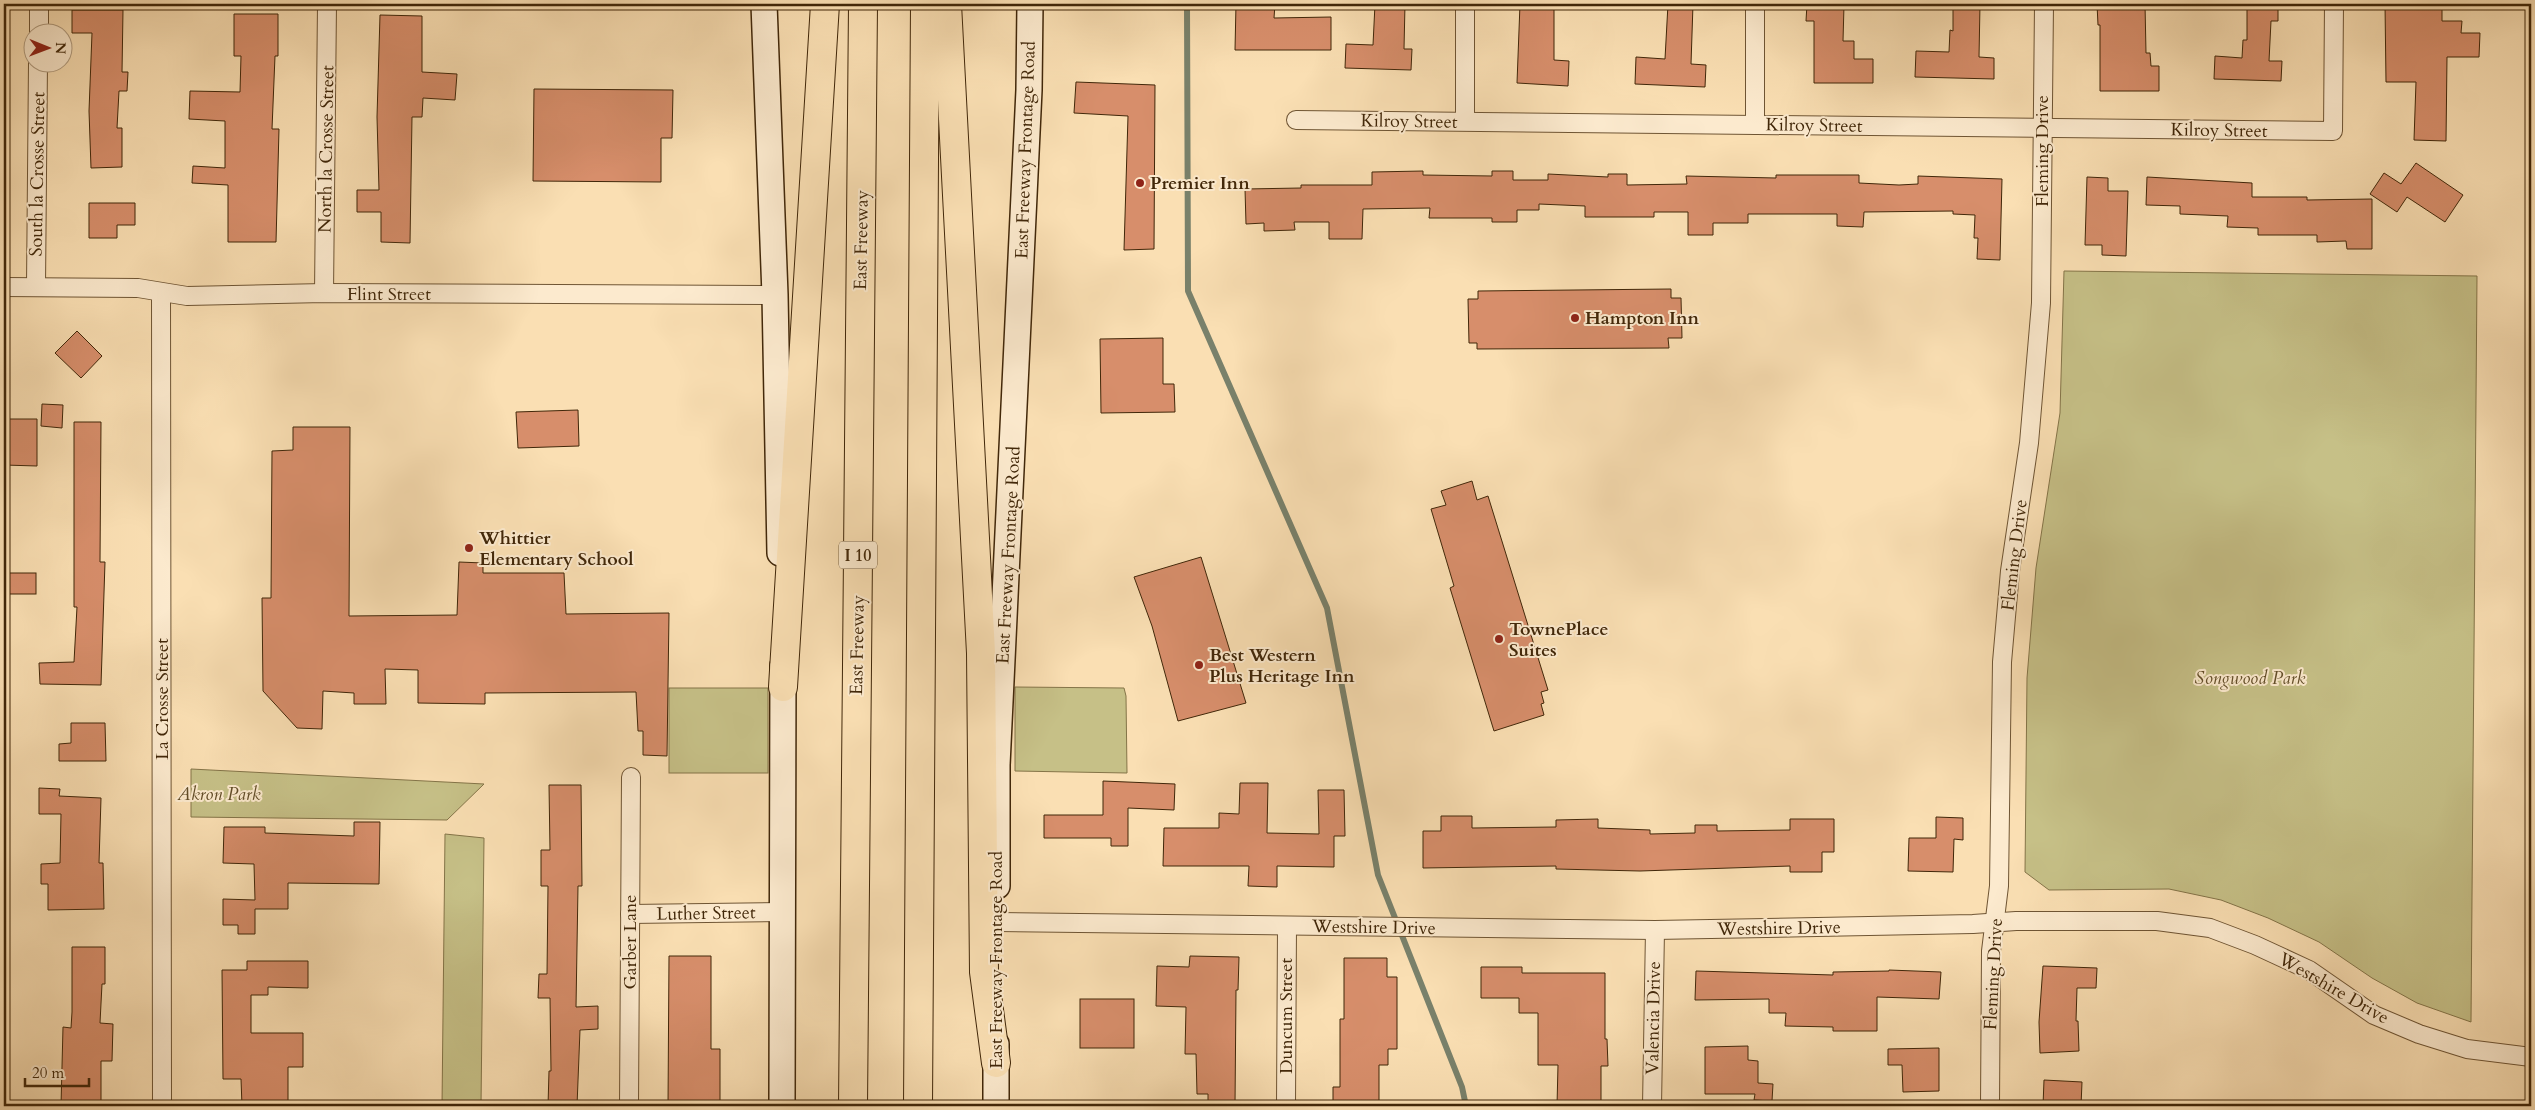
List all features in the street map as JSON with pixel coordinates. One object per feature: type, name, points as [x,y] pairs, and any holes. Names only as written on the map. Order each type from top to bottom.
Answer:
[{"type":"highway","points":[[783,687],[824,4]]},
{"type":"highway","name":"East Freeway","points":[[852,1106],[863,4]]},
{"type":"highway","points":[[918,1106],[925,4]]},
{"type":"highway","points":[[947,4],[981,654],[984,972],[996,1063]]},
{"type":"main road","points":[[764,4],[774,295],[783,687],[782,1106]]},
{"type":"main road","name":"East Freeway Frontage Road","points":[[996,1106],[997,766],[1029,90],[1030,4]]},
{"type":"street","points":[[39,4],[39,22]]},
{"type":"street","name":"North la Crosse Street","points":[[324,293],[327,4]]},
{"type":"street","points":[[1465,121],[1466,4]]},
{"type":"street","points":[[1754,125],[1755,4]]},
{"type":"street","name":"Fleming Drive","points":[[1990,1106],[1991,951],[2000,886],[2002,662],[2010,571],[2029,443],[2041,303],[2044,4]]},
{"type":"street","name":"Kilroy Street","points":[[1296,120],[2333,131],[2334,4]]},
{"type":"street","name":"South la Crosse Street","points":[[36,286],[38,72]]},
{"type":"street","name":"Flint Street","points":[[4,287],[138,288],[187,296],[324,293],[774,295]]},
{"type":"street","name":"La Crosse Street","points":[[161,293],[162,1106]]},
{"type":"street","name":"Garber Lane","points":[[629,1106],[631,777]]},
{"type":"street","name":"Luther Street","points":[[630,914],[782,912]]},
{"type":"street","name":"Westshire Drive","points":[[996,922],[1654,930],[1995,922],[2158,921],[2210,928],[2255,945],[2309,970],[2374,1015],[2419,1034],[2467,1049],[2531,1057]]},
{"type":"street","name":"Duncum Street","points":[[1286,1106],[1287,926]]},
{"type":"street","name":"Valencia Drive","points":[[1652,1106],[1654,930]]},
{"type":"green space","name":"Songwood Park","points":[[2064,271],[2477,276],[2471,1022],[2417,1003],[2372,978],[2319,942],[2268,918],[2221,900],[2169,889],[2049,890],[2025,872],[2027,678],[2036,568],[2060,413]]},
{"type":"green space","points":[[1015,687],[1124,688],[1126,696],[1127,773],[1015,771]]},
{"type":"green space","points":[[669,688],[768,688],[768,773],[669,773]]},
{"type":"green space","name":"Akron Park","points":[[191,769],[484,784],[447,820],[191,817]]},
{"type":"green space","points":[[445,834],[484,838],[481,1106],[442,1106]]},
{"type":"building","points":[[1236,4],[1275,4],[1274,18],[1331,17],[1331,50],[1235,50]]},
{"type":"building","points":[[1375,4],[1405,4],[1404,49],[1412,49],[1411,70],[1345,68],[1346,44],[1373,45]]},
{"type":"building","points":[[1520,4],[1554,4],[1554,60],[1569,61],[1568,86],[1517,83]]},
{"type":"building","points":[[1668,4],[1693,4],[1691,64],[1706,65],[1705,87],[1635,84],[1636,57],[1665,59]]},
{"type":"building","points":[[1807,4],[1844,5],[1843,41],[1854,41],[1854,59],[1873,59],[1873,83],[1814,83],[1814,21],[1806,21]]},
{"type":"building","points":[[1953,4],[1980,4],[1979,57],[1994,58],[1994,79],[1915,77],[1916,51],[1949,52],[1950,30],[1953,31]]},
{"type":"building","points":[[2097,4],[2145,4],[2146,53],[2150,53],[2151,66],[2159,66],[2159,91],[2100,91],[2100,25],[2098,25]]},
{"type":"building","points":[[2247,4],[2278,4],[2278,21],[2271,21],[2269,61],[2282,61],[2281,81],[2214,79],[2215,56],[2242,58],[2243,40],[2247,40]]},
{"type":"building","points":[[2385,4],[2442,4],[2442,21],[2462,21],[2461,33],[2480,33],[2479,57],[2447,57],[2446,141],[2414,140],[2416,82],[2386,82]]},
{"type":"building","points":[[72,10],[123,10],[122,72],[128,72],[127,91],[119,91],[117,128],[122,128],[122,167],[91,168],[89,111],[92,33],[72,33]]},
{"type":"building","points":[[234,14],[278,14],[278,56],[275,56],[272,129],[279,129],[276,242],[228,242],[228,185],[192,183],[193,166],[225,168],[225,121],[189,119],[190,91],[240,92],[241,56],[234,56]]},
{"type":"building","points":[[380,15],[422,16],[422,72],[457,74],[455,100],[423,98],[422,117],[412,117],[410,243],[381,242],[381,212],[357,212],[357,190],[379,190],[377,117]]},
{"type":"building","name":"Premier Inn","points":[[1076,82],[1155,85],[1154,249],[1124,250],[1128,116],[1074,113]]},
{"type":"building","points":[[534,89],[673,90],[672,138],[661,138],[661,182],[533,181]]},
{"type":"building","points":[[2416,163],[2463,195],[2445,222],[2407,197],[2397,212],[2370,194],[2384,173],[2401,184]]},
{"type":"building","points":[[1423,171],[1423,175],[1492,176],[1492,171],[1513,171],[1513,180],[1548,180],[1548,174],[1608,177],[1608,174],[1627,174],[1627,185],[1687,184],[1686,176],[1776,178],[1776,175],[1859,175],[1859,183],[1899,185],[1918,184],[1918,176],[2002,179],[2000,260],[1977,259],[1978,238],[1974,238],[1975,215],[1953,214],[1953,211],[1864,212],[1863,227],[1837,226],[1837,214],[1748,214],[1748,223],[1713,223],[1713,235],[1688,235],[1688,212],[1654,212],[1654,217],[1585,217],[1585,206],[1539,204],[1539,210],[1517,210],[1517,222],[1492,222],[1492,218],[1429,218],[1430,208],[1363,209],[1362,239],[1329,239],[1329,222],[1294,222],[1295,230],[1264,231],[1264,223],[1246,224],[1245,189],[1301,188],[1301,185],[1372,185],[1372,172]]},
{"type":"building","points":[[2087,177],[2108,178],[2108,191],[2128,191],[2126,256],[2102,255],[2102,245],[2085,245]]},
{"type":"building","points":[[2147,177],[2252,183],[2252,197],[2307,197],[2307,200],[2372,199],[2372,249],[2347,249],[2346,241],[2317,242],[2317,235],[2258,235],[2258,228],[2227,227],[2228,216],[2180,214],[2180,206],[2146,205]]},
{"type":"building","points":[[89,203],[135,203],[135,225],[117,225],[117,238],[89,238]]},
{"type":"building","name":"Hampton Inn","points":[[1671,289],[1671,298],[1681,298],[1682,338],[1668,338],[1669,348],[1477,349],[1477,343],[1469,343],[1468,299],[1478,299],[1478,291]]},
{"type":"building","points":[[77,331],[102,356],[81,378],[55,353]]},
{"type":"building","points":[[1163,338],[1163,384],[1174,384],[1175,412],[1101,413],[1100,339]]},
{"type":"building","points":[[42,404],[63,405],[62,428],[41,426]]},
{"type":"building","points":[[578,410],[579,446],[518,448],[516,412]]},
{"type":"building","points":[[4,419],[37,419],[37,466],[4,465]]},
{"type":"building","points":[[74,422],[101,422],[100,562],[105,562],[101,685],[40,684],[39,663],[74,662],[77,607],[74,607]]},
{"type":"building","points":[[293,427],[350,427],[349,616],[457,615],[459,562],[483,563],[483,573],[564,573],[566,614],[669,613],[667,756],[643,755],[643,731],[638,731],[636,692],[485,693],[485,704],[418,703],[418,670],[385,669],[386,704],[354,704],[354,693],[323,691],[322,729],[297,728],[263,691],[262,598],[271,598],[272,451],[293,450]]},
{"type":"building","name":"TownePlace Suites","points":[[1472,481],[1477,500],[1488,496],[1548,690],[1541,692],[1544,703],[1541,704],[1544,715],[1494,731],[1450,588],[1454,586],[1431,509],[1446,505],[1441,491]]},
{"type":"building","name":"Best Western Plus Heritage Inn","points":[[1201,557],[1246,703],[1178,721],[1152,626],[1134,577]]},
{"type":"building","points":[[4,573],[36,573],[36,594],[4,594]]},
{"type":"building","points":[[71,723],[105,723],[106,761],[59,761],[59,744],[71,743]]},
{"type":"building","points":[[1103,781],[1175,784],[1174,810],[1128,808],[1128,846],[1111,846],[1111,838],[1044,838],[1044,815],[1103,815]]},
{"type":"building","points":[[1240,783],[1268,783],[1267,833],[1319,834],[1318,790],[1344,790],[1345,836],[1334,836],[1334,867],[1277,866],[1277,887],[1248,886],[1249,866],[1163,866],[1164,828],[1219,828],[1219,813],[1239,814]]},
{"type":"building","points":[[549,785],[581,785],[582,886],[578,886],[576,1007],[598,1006],[598,1029],[580,1030],[577,1106],[548,1106],[549,1071],[551,1071],[550,998],[538,998],[539,974],[547,974],[548,886],[541,886],[541,850],[550,850]]},
{"type":"building","points":[[39,788],[60,789],[59,796],[101,798],[99,863],[103,863],[104,909],[48,910],[48,884],[41,884],[41,864],[60,863],[61,814],[39,814]]},
{"type":"building","points":[[1441,816],[1472,816],[1472,828],[1556,827],[1556,820],[1598,819],[1598,828],[1650,830],[1650,834],[1695,833],[1695,825],[1717,825],[1717,831],[1790,830],[1790,819],[1834,819],[1834,852],[1822,852],[1822,872],[1790,872],[1790,866],[1640,871],[1556,869],[1556,866],[1423,868],[1423,831],[1441,831]]},
{"type":"building","points":[[1936,817],[1963,818],[1963,840],[1954,839],[1953,872],[1908,871],[1909,838],[1936,838]]},
{"type":"building","points":[[354,822],[380,822],[379,884],[288,883],[288,909],[255,909],[255,934],[238,934],[238,925],[223,925],[223,899],[255,900],[254,864],[223,863],[224,827],[265,827],[265,833],[354,836]]},
{"type":"building","points":[[72,947],[105,947],[105,984],[102,984],[100,1023],[113,1024],[112,1061],[101,1061],[101,1106],[61,1106],[63,1027],[71,1028]]},
{"type":"building","points":[[669,956],[711,956],[711,1049],[720,1049],[720,1106],[668,1106]]},
{"type":"building","points":[[1190,956],[1239,957],[1238,990],[1236,990],[1235,1106],[1208,1106],[1208,1094],[1197,1094],[1196,1054],[1185,1054],[1186,1007],[1156,1006],[1157,966],[1189,967]]},
{"type":"building","points":[[1344,958],[1387,958],[1387,977],[1397,977],[1397,1049],[1388,1049],[1388,1065],[1379,1065],[1379,1106],[1333,1105],[1333,1087],[1340,1087],[1340,1019],[1344,1019]]},
{"type":"building","points":[[247,961],[308,961],[308,988],[268,987],[268,995],[251,995],[251,1033],[303,1033],[303,1067],[288,1067],[288,1106],[242,1106],[241,1079],[223,1079],[222,970],[247,970]]},
{"type":"building","points":[[2043,966],[2097,968],[2096,988],[2077,988],[2076,1021],[2078,1021],[2079,1051],[2040,1053],[2039,1022]]},
{"type":"building","points":[[1481,967],[1522,967],[1522,973],[1605,973],[1605,1039],[1607,1039],[1608,1066],[1601,1066],[1601,1106],[1557,1106],[1558,1065],[1538,1065],[1538,1013],[1519,1013],[1519,998],[1481,998]]},
{"type":"building","points":[[1889,970],[1941,972],[1939,999],[1877,997],[1877,1031],[1833,1031],[1833,1027],[1785,1026],[1786,1013],[1769,1013],[1769,999],[1695,1000],[1696,971],[1833,975],[1833,972]]},
{"type":"building","points":[[1080,999],[1134,999],[1134,1048],[1080,1048]]},
{"type":"building","points":[[1748,1046],[1748,1060],[1758,1061],[1758,1083],[1773,1084],[1772,1101],[1754,1100],[1755,1094],[1705,1094],[1705,1047]]},
{"type":"building","points":[[1939,1048],[1939,1091],[1903,1092],[1902,1065],[1888,1065],[1888,1049]]},
{"type":"building","points":[[2044,1080],[2082,1082],[2081,1106],[2043,1106]]},
{"type":"waterway","points":[[1187,4],[1188,291],[1327,608],[1378,875],[1462,1087],[1466,1106]]},
{"type":"place","name":"Premier Inn","points":[[1140,183]]},
{"type":"place","name":"Hampton Inn","points":[[1575,318]]},
{"type":"place","name":"Whittier Elementary School","points":[[469,548]]},
{"type":"place","name":"TownePlace Suites","points":[[1499,639]]},
{"type":"place","name":"Best Western Plus Heritage Inn","points":[[1199,665]]}]
